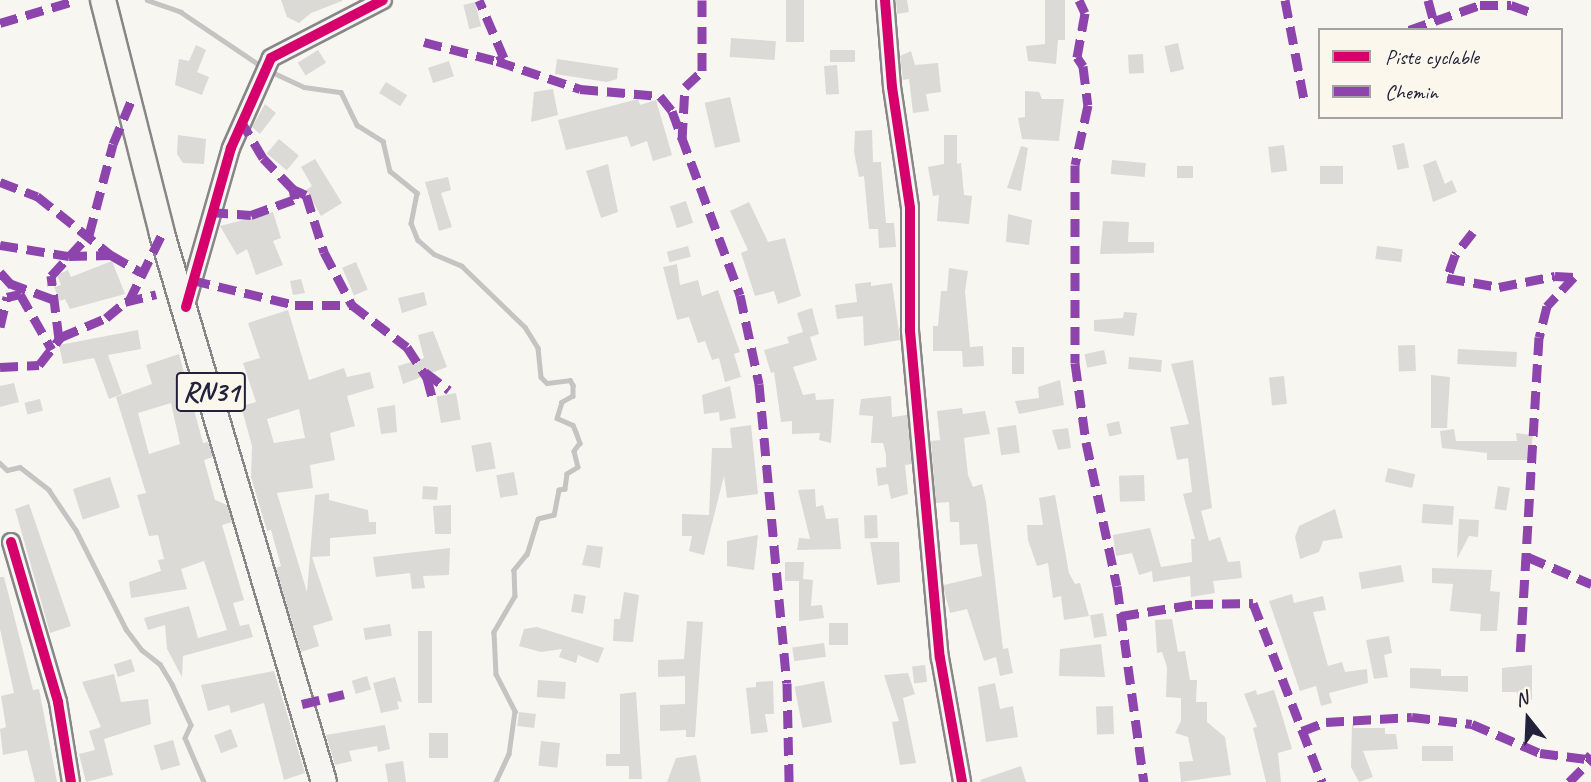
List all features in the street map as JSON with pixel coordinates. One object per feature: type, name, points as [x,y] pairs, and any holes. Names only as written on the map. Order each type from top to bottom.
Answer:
[{"type":"main road","name":"RN31","points":[[103,0],[162,234],[186,307],[324,782]]},
{"type":"street","points":[[186,307],[231,148],[271,58],[383,0]]},
{"type":"street","points":[[885,0],[892,87],[910,208],[910,331],[940,658],[962,782]]},
{"type":"street","points":[[11,542],[58,702],[71,782]]},
{"type":"building","points":[[281,0],[342,1],[311,13],[299,23],[287,17]]},
{"type":"building","points":[[786,0],[804,0],[804,42],[786,42]]},
{"type":"building","points":[[896,0],[907,0],[909,12],[897,14]]},
{"type":"building","points":[[1045,0],[1065,0],[1065,40],[1058,40],[1056,64],[1028,61],[1026,46],[1045,44]]},
{"type":"building","points":[[475,2],[481,26],[469,29],[463,5]]},
{"type":"building","points":[[731,38],[776,41],[775,60],[730,57]]},
{"type":"building","points":[[1178,43],[1184,69],[1170,72],[1164,46]]},
{"type":"building","points":[[196,45],[206,50],[197,72],[209,77],[202,95],[175,85],[179,59],[189,61]]},
{"type":"building","points":[[318,50],[326,63],[306,75],[298,63]]},
{"type":"building","points":[[830,50],[855,50],[855,62],[830,62]]},
{"type":"building","points":[[911,51],[915,65],[938,63],[941,92],[926,94],[929,111],[913,113],[909,79],[903,80],[900,56]]},
{"type":"building","points":[[1143,54],[1144,73],[1129,74],[1128,55]]},
{"type":"building","points":[[557,59],[618,68],[617,79],[607,82],[555,74]]},
{"type":"building","points":[[449,61],[454,76],[433,83],[428,68]]},
{"type":"building","points":[[837,65],[839,94],[826,95],[824,66]]},
{"type":"building","points":[[386,82],[407,95],[400,106],[379,93]]},
{"type":"building","points":[[553,89],[558,115],[531,122],[534,92]]},
{"type":"building","points":[[1025,91],[1039,92],[1042,99],[1064,99],[1059,141],[1022,139],[1018,118],[1025,117]]},
{"type":"building","points":[[730,97],[740,142],[715,148],[705,103]]},
{"type":"building","points":[[638,99],[640,105],[656,100],[672,155],[653,161],[647,141],[631,147],[627,136],[566,150],[558,120]]},
{"type":"building","points":[[265,104],[276,113],[260,134],[252,127]]},
{"type":"building","points":[[872,130],[873,162],[881,162],[886,223],[894,223],[896,247],[879,248],[878,229],[869,229],[864,176],[859,177],[854,152],[855,131]]},
{"type":"building","points":[[178,135],[206,139],[204,164],[183,163],[177,154]]},
{"type":"building","points":[[944,135],[957,135],[957,164],[961,163],[964,195],[972,196],[969,224],[937,221],[939,195],[933,196],[928,167],[944,164]]},
{"type":"building","points":[[279,139],[299,156],[287,170],[267,154]]},
{"type":"building","points":[[1404,143],[1409,167],[1397,170],[1392,145]]},
{"type":"building","points":[[1284,145],[1287,171],[1271,173],[1268,147]]},
{"type":"building","points":[[1021,146],[1028,148],[1021,191],[1007,188]]},
{"type":"building","points":[[315,159],[342,203],[321,216],[306,190],[312,186],[301,167]]},
{"type":"building","points":[[1112,160],[1146,163],[1145,177],[1111,174]]},
{"type":"building","points":[[1436,160],[1445,184],[1452,180],[1457,192],[1433,202],[1423,165]]},
{"type":"building","points":[[608,164],[618,212],[601,218],[586,171]]},
{"type":"building","points":[[1177,166],[1193,166],[1193,178],[1177,178]]},
{"type":"building","points":[[1320,166],[1343,166],[1343,184],[1320,184]]},
{"type":"building","points":[[448,177],[451,190],[441,193],[452,227],[439,231],[425,182]]},
{"type":"building","points":[[686,201],[693,223],[677,228],[670,206]]},
{"type":"building","points":[[749,202],[768,242],[785,238],[801,296],[778,304],[774,291],[755,296],[741,253],[748,250],[730,211]]},
{"type":"building","points":[[273,212],[281,238],[273,241],[283,265],[256,275],[247,249],[237,255],[220,226]]},
{"type":"building","points":[[1008,214],[1032,220],[1029,245],[1006,242]]},
{"type":"building","points":[[1103,221],[1129,222],[1128,242],[1154,242],[1154,253],[1100,254]]},
{"type":"building","points":[[688,246],[691,257],[670,262],[667,252]]},
{"type":"building","points":[[1377,246],[1403,249],[1401,262],[1375,259]]},
{"type":"building","points":[[112,261],[125,294],[70,309],[65,299],[60,301],[54,287],[61,285],[57,275],[68,270],[71,277]]},
{"type":"building","points":[[356,262],[368,290],[354,295],[342,268]]},
{"type":"building","points":[[677,264],[680,285],[698,280],[702,296],[718,290],[740,352],[734,354],[741,377],[725,382],[719,358],[712,360],[705,341],[698,343],[689,317],[677,320],[663,267]]},
{"type":"building","points":[[949,268],[968,271],[965,291],[970,347],[983,346],[984,366],[963,367],[962,351],[933,351],[933,326],[938,326],[941,291],[947,291]]},
{"type":"building","points":[[301,279],[305,293],[293,295],[290,281]]},
{"type":"building","points":[[871,282],[871,286],[892,283],[900,340],[864,346],[863,316],[837,319],[835,305],[857,302],[855,284]]},
{"type":"building","points":[[424,292],[427,305],[402,313],[398,298]]},
{"type":"building","points":[[812,308],[819,334],[810,337],[817,360],[793,367],[803,395],[815,393],[816,400],[834,399],[831,443],[819,440],[820,433],[792,434],[792,421],[781,422],[774,372],[771,373],[764,350],[789,343],[787,337],[803,332],[797,313]]},
{"type":"building","points":[[288,310],[309,380],[344,368],[347,377],[370,372],[374,388],[347,396],[355,426],[330,433],[335,460],[310,465],[313,488],[277,493],[307,592],[315,495],[329,493],[329,500],[368,510],[369,522],[376,522],[376,534],[330,538],[330,556],[312,557],[333,620],[313,626],[319,646],[301,652],[276,568],[281,566],[271,530],[267,531],[251,477],[252,446],[241,406],[256,402],[243,363],[260,358],[248,323]],"holes":[[[299,409],[305,438],[274,443],[267,419]]]},
{"type":"building","points":[[1124,312],[1137,313],[1134,336],[1094,331],[1094,320],[1123,318]]},
{"type":"building","points":[[138,330],[141,349],[108,355],[122,394],[109,399],[94,358],[63,364],[59,345]]},
{"type":"building","points":[[433,331],[447,367],[403,384],[398,366],[424,358],[418,335]]},
{"type":"building","points":[[1415,345],[1416,371],[1399,372],[1398,346]]},
{"type":"building","points":[[1012,347],[1024,347],[1024,374],[1012,374]]},
{"type":"building","points":[[1458,349],[1517,352],[1516,367],[1457,364]]},
{"type":"building","points":[[1104,350],[1107,364],[1087,368],[1084,354]]},
{"type":"building","points":[[179,354],[203,443],[208,442],[213,457],[204,460],[215,500],[227,505],[232,522],[222,525],[244,600],[233,603],[240,626],[249,624],[253,637],[183,656],[182,677],[167,649],[165,625],[148,630],[144,618],[189,606],[198,638],[227,630],[204,561],[181,569],[187,589],[131,598],[129,582],[161,571],[158,560],[164,559],[158,535],[149,536],[137,495],[146,493],[116,397],[152,384],[146,365]],"holes":[[[171,403],[180,444],[149,454],[138,413]]]},
{"type":"building","points":[[1129,357],[1162,360],[1161,372],[1128,369]]},
{"type":"building","points":[[1193,360],[1212,508],[1201,511],[1209,541],[1220,537],[1228,562],[1240,561],[1242,578],[1213,581],[1215,593],[1191,597],[1190,576],[1153,582],[1152,571],[1139,575],[1132,553],[1116,556],[1113,535],[1150,528],[1161,567],[1192,562],[1191,539],[1195,539],[1183,494],[1192,492],[1188,458],[1177,460],[1170,427],[1189,424],[1171,364]]},
{"type":"building","points":[[1431,375],[1450,377],[1447,428],[1431,428]]},
{"type":"building","points":[[1284,376],[1287,404],[1272,405],[1269,378]]},
{"type":"building","points":[[1060,380],[1064,405],[1019,414],[1015,401],[1039,398],[1038,387]]},
{"type":"building","points":[[14,383],[19,402],[0,407],[0,386]]},
{"type":"building","points":[[730,386],[736,418],[720,421],[719,412],[704,414],[702,395]]},
{"type":"building","points":[[456,393],[461,420],[441,423],[436,396]]},
{"type":"building","points":[[891,396],[892,417],[907,415],[912,464],[905,465],[908,494],[891,499],[888,484],[878,486],[876,468],[886,467],[886,455],[883,443],[871,443],[873,416],[859,415],[861,399]]},
{"type":"building","points":[[40,399],[43,411],[27,415],[24,403]]},
{"type":"building","points":[[395,405],[397,432],[381,434],[377,408]]},
{"type":"building","points":[[962,408],[963,414],[985,411],[990,434],[964,438],[968,475],[973,487],[982,484],[986,502],[1003,649],[1008,648],[1013,673],[1000,676],[996,657],[984,661],[967,609],[950,613],[944,590],[944,585],[982,576],[977,544],[960,545],[959,522],[950,522],[949,502],[936,503],[931,441],[940,440],[937,411]]},
{"type":"building","points":[[1119,421],[1122,434],[1109,437],[1106,424]]},
{"type":"building","points":[[751,425],[758,494],[727,498],[724,476],[704,555],[689,551],[692,536],[682,536],[682,514],[709,515],[712,448],[732,448],[730,428]]},
{"type":"building","points":[[1016,425],[1020,453],[1001,455],[997,428]]},
{"type":"building","points":[[1068,428],[1071,448],[1058,450],[1052,430]]},
{"type":"building","points":[[1454,429],[1456,441],[1517,441],[1516,433],[1533,435],[1530,460],[1487,460],[1487,453],[1442,448],[1440,431]]},
{"type":"building","points":[[491,442],[496,469],[476,472],[471,445]]},
{"type":"building","points":[[1388,468],[1415,474],[1412,488],[1385,482]]},
{"type":"building","points":[[514,472],[518,495],[500,498],[496,475]]},
{"type":"building","points":[[1144,475],[1145,501],[1120,502],[1119,476]]},
{"type":"building","points":[[110,477],[120,507],[83,519],[73,489]]},
{"type":"building","points":[[423,486],[438,487],[437,500],[422,499]]},
{"type":"building","points":[[1498,486],[1510,488],[1506,511],[1494,509]]},
{"type":"building","points":[[815,489],[816,507],[823,505],[826,519],[838,518],[841,549],[797,550],[799,538],[810,539],[798,490]]},
{"type":"building","points":[[1055,495],[1069,573],[1075,584],[1080,583],[1089,616],[1064,620],[1061,596],[1053,598],[1048,563],[1037,566],[1028,540],[1027,525],[1043,525],[1039,498]]},
{"type":"building","points":[[29,504],[71,626],[50,633],[15,509]]},
{"type":"building","points":[[1423,504],[1454,506],[1453,525],[1422,523]]},
{"type":"building","points":[[451,505],[451,534],[435,534],[433,506]]},
{"type":"building","points":[[1335,509],[1343,538],[1323,541],[1319,552],[1300,559],[1295,537],[1299,526]]},
{"type":"building","points":[[864,515],[877,515],[878,538],[865,538]]},
{"type":"building","points":[[1459,519],[1479,520],[1478,537],[1469,536],[1457,559]]},
{"type":"building","points":[[758,535],[754,570],[727,566],[727,541]]},
{"type":"building","points":[[870,542],[899,542],[900,582],[877,585]]},
{"type":"building","points":[[587,545],[603,547],[600,568],[582,565]]},
{"type":"building","points":[[450,548],[449,575],[423,576],[425,588],[412,589],[410,573],[376,577],[373,557]]},
{"type":"building","points":[[785,562],[804,562],[803,579],[813,580],[811,606],[822,605],[824,618],[799,621],[799,581],[785,581]]},
{"type":"building","points":[[1401,565],[1404,582],[1362,589],[1359,572]]},
{"type":"building","points":[[1432,568],[1492,570],[1490,591],[1500,592],[1497,631],[1480,631],[1481,614],[1450,611],[1453,584],[1432,583]]},
{"type":"building","points":[[0,577],[4,577],[33,690],[39,689],[57,782],[35,782],[27,750],[3,755],[0,729],[6,727],[1,696],[14,693],[0,629]]},
{"type":"building","points":[[624,592],[639,595],[633,642],[613,641],[614,619],[620,619]]},
{"type":"building","points":[[574,594],[586,596],[583,614],[571,612]]},
{"type":"building","points":[[1292,594],[1294,603],[1323,596],[1326,610],[1313,612],[1328,666],[1342,662],[1345,672],[1367,669],[1368,683],[1329,693],[1332,703],[1321,706],[1316,686],[1300,691],[1269,601]]},
{"type":"building","points":[[1103,613],[1107,636],[1094,638],[1090,615]]},
{"type":"building","points":[[1172,619],[1178,652],[1185,651],[1190,680],[1197,680],[1196,702],[1207,702],[1207,722],[1225,737],[1231,775],[1181,782],[1179,762],[1193,761],[1188,737],[1175,733],[1181,721],[1181,698],[1166,697],[1167,667],[1162,652],[1157,653],[1155,620]]},
{"type":"building","points":[[687,621],[703,622],[695,737],[686,737],[686,730],[660,731],[660,705],[685,704],[685,676],[658,677],[658,660],[684,659]]},
{"type":"building","points":[[829,623],[848,623],[848,645],[829,645]]},
{"type":"building","points":[[390,624],[392,636],[365,640],[363,628]]},
{"type":"building","points":[[537,627],[604,648],[598,663],[578,655],[576,663],[559,657],[562,649],[541,652],[519,646],[524,629]]},
{"type":"building","points":[[418,631],[432,631],[432,703],[418,703]]},
{"type":"building","points":[[1389,636],[1392,653],[1384,655],[1388,677],[1374,679],[1366,640]]},
{"type":"building","points":[[824,643],[826,657],[794,661],[792,647]]},
{"type":"building","points":[[1101,644],[1105,677],[1059,676],[1060,649]]},
{"type":"building","points":[[131,659],[135,671],[118,677],[114,665]]},
{"type":"building","points":[[925,665],[927,682],[914,683],[912,667]]},
{"type":"building","points":[[1532,665],[1532,700],[1517,700],[1517,692],[1502,692],[1502,668]]},
{"type":"building","points":[[1410,668],[1441,669],[1441,676],[1468,676],[1468,692],[1410,688]]},
{"type":"building","points":[[274,671],[305,773],[284,780],[264,703],[231,713],[229,705],[208,711],[201,685]]},
{"type":"building","points":[[908,673],[915,694],[903,698],[916,763],[900,765],[892,722],[899,721],[884,675]]},
{"type":"building","points":[[114,674],[121,702],[148,699],[151,724],[104,739],[113,775],[86,782],[79,754],[95,750],[89,731],[101,727],[82,682]]},
{"type":"building","points":[[367,676],[371,689],[356,694],[352,681]]},
{"type":"building","points":[[395,677],[402,702],[397,701],[399,709],[381,713],[373,683]]},
{"type":"building","points":[[538,680],[566,682],[565,699],[537,697]]},
{"type":"building","points":[[773,681],[774,714],[765,714],[768,732],[751,734],[746,688],[756,687],[756,682]]},
{"type":"building","points":[[824,681],[832,722],[803,728],[795,687]]},
{"type":"building","points":[[995,683],[1000,709],[1013,706],[1018,737],[986,742],[978,687]]},
{"type":"building","points":[[1256,690],[1257,695],[1274,690],[1292,749],[1278,753],[1281,782],[1266,782],[1253,728],[1257,727],[1244,694]]},
{"type":"building","points":[[636,692],[642,779],[629,779],[629,766],[606,766],[606,754],[620,754],[620,694]]},
{"type":"building","points":[[1113,706],[1114,734],[1097,735],[1096,707]]},
{"type":"building","points":[[519,712],[536,714],[534,728],[517,726]]},
{"type":"building","points":[[1352,723],[1354,728],[1385,728],[1385,734],[1396,734],[1398,749],[1363,751],[1373,777],[1359,782],[1351,767]]},
{"type":"building","points":[[385,725],[390,749],[378,752],[377,746],[349,751],[352,761],[335,765],[326,735]]},
{"type":"building","points":[[231,729],[238,747],[221,753],[214,735]]},
{"type":"building","points":[[429,733],[448,733],[448,758],[429,758]]},
{"type":"building","points":[[173,740],[180,765],[161,771],[154,746]]},
{"type":"building","points":[[541,741],[560,743],[557,768],[538,766]]},
{"type":"building","points":[[1422,746],[1453,746],[1453,761],[1422,761]]},
{"type":"building","points":[[696,755],[701,782],[667,782],[676,758]]},
{"type":"building","points":[[403,761],[406,782],[388,782],[385,764]]},
{"type":"building","points":[[1021,766],[1026,782],[980,780]]},
{"type":"waterway","points":[[147,0],[181,12],[261,66]]},
{"type":"waterway","points":[[272,72],[304,87],[341,92],[357,125],[383,141],[390,171],[417,193],[411,223],[418,240],[434,254],[462,266],[525,327],[538,348],[541,377],[547,383],[570,380],[573,385],[573,396],[562,402],[557,418],[573,425],[580,443],[574,451],[578,467],[567,474],[565,489],[559,490],[554,515],[538,519],[527,554],[514,570],[515,596],[494,632],[496,674],[515,711],[509,754],[496,782]]},
{"type":"waterway","points":[[0,463],[7,470],[20,467],[49,490],[76,530],[126,629],[142,650],[160,664],[172,684],[191,725],[185,738],[204,782]]},
{"type":"marked path","points":[[0,23],[77,0]]},
{"type":"marked path","points":[[424,42],[497,61],[504,58],[479,0]]},
{"type":"marked path","points":[[682,140],[685,87],[702,71],[702,0]]},
{"type":"marked path","points":[[1079,0],[1085,13],[1077,57],[1083,66],[1088,105],[1075,165],[1075,363],[1086,442],[1117,586],[1144,782]]},
{"type":"marked path","points":[[1285,0],[1305,105]]},
{"type":"marked path","points":[[1428,0],[1433,19]]},
{"type":"marked path","points":[[1415,28],[1480,5],[1511,5],[1533,13]]},
{"type":"marked path","points":[[497,61],[580,89],[660,96],[672,111],[740,295],[759,384],[787,683],[789,782]]},
{"type":"marked path","points":[[59,339],[51,276],[89,235],[113,144],[131,101]]},
{"type":"marked path","points":[[210,212],[251,215],[295,199],[293,189],[263,158],[241,121]]},
{"type":"marked path","points":[[0,182],[37,196],[111,255]]},
{"type":"marked path","points":[[293,189],[306,195],[324,252],[352,305],[407,347],[427,378],[432,397]]},
{"type":"marked path","points":[[1473,232],[1455,255],[1447,278],[1499,287],[1555,276],[1574,277],[1547,306],[1539,337],[1520,658]]},
{"type":"marked path","points":[[129,301],[162,234]]},
{"type":"marked path","points":[[0,245],[69,256],[111,255],[141,272]]},
{"type":"marked path","points":[[0,272],[20,294],[52,350]]},
{"type":"marked path","points":[[192,280],[295,305],[352,305]]},
{"type":"marked path","points":[[9,283],[52,299]]},
{"type":"marked path","points":[[0,327],[7,297],[20,294]]},
{"type":"marked path","points":[[0,367],[39,365],[61,337],[106,318],[125,302],[156,294]]},
{"type":"marked path","points":[[425,372],[449,390]]},
{"type":"marked path","points":[[1528,557],[1591,584]]},
{"type":"marked path","points":[[1121,616],[1195,604],[1253,603],[1322,782]]},
{"type":"marked path","points":[[302,704],[344,694]]},
{"type":"marked path","points":[[1302,731],[1326,722],[1412,717],[1472,724],[1540,753],[1587,759],[1591,754]]},
{"type":"marked path","points":[[1569,782],[1591,760]]},
{"type":"cycle path","points":[[186,307],[231,148],[271,58],[383,0]]},
{"type":"cycle path","points":[[885,0],[892,87],[910,208],[910,331],[940,658],[962,782]]},
{"type":"cycle path","points":[[11,542],[58,702],[71,782]]}]
